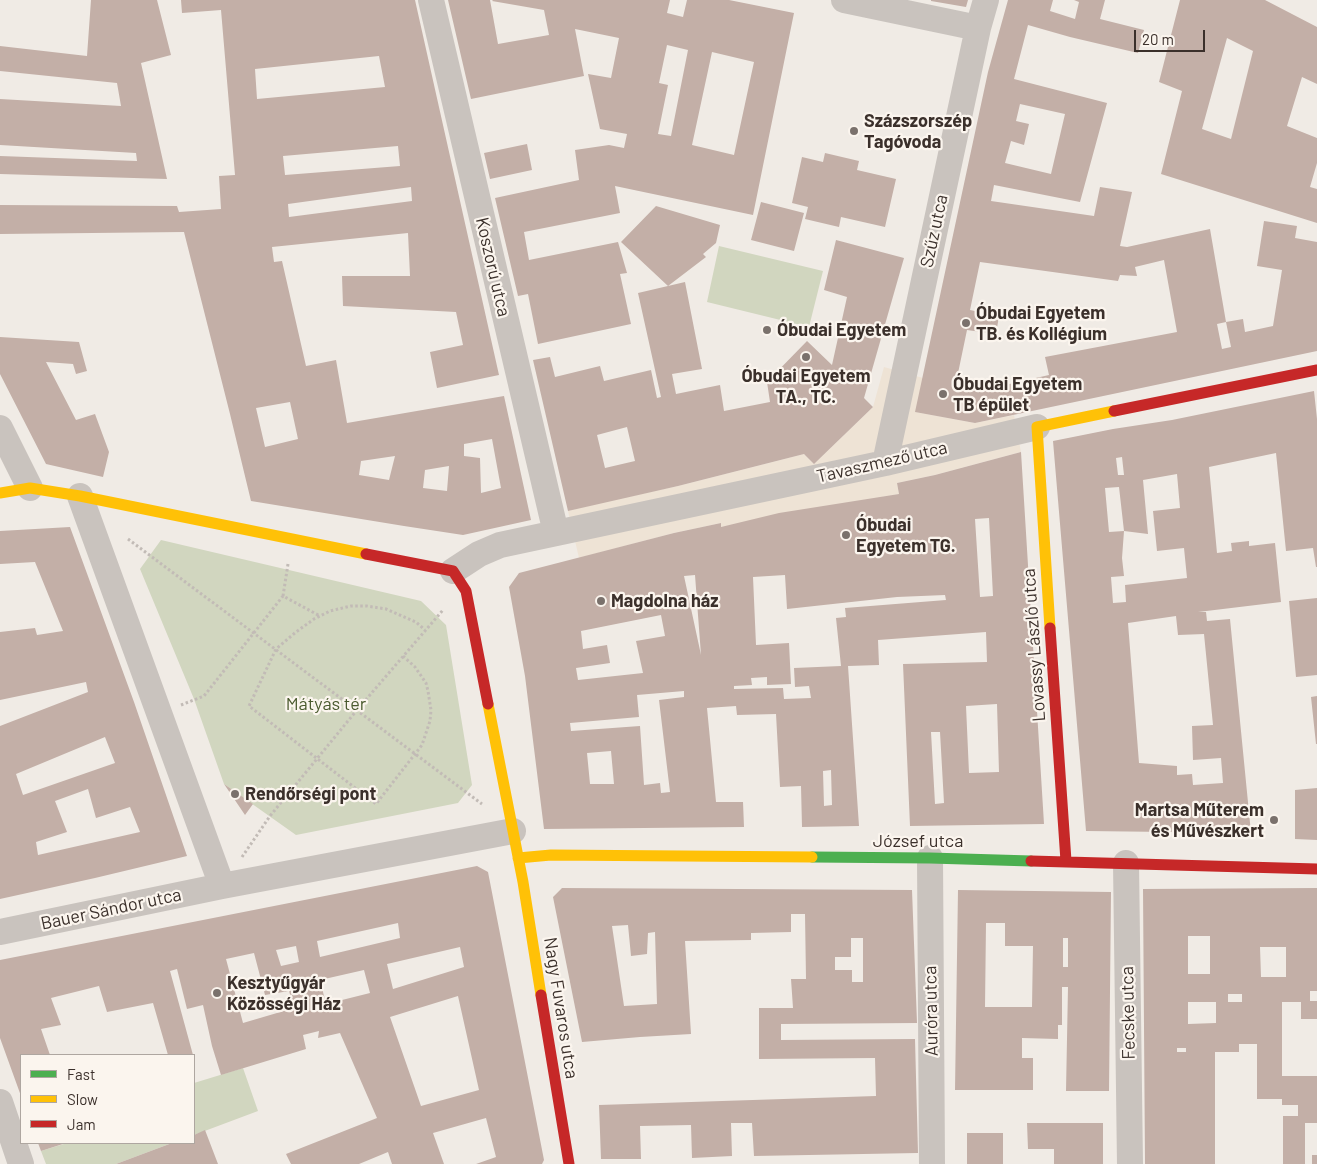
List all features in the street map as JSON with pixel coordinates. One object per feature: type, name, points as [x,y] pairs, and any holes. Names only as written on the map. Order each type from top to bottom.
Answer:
[{"type":"street","name":"Koszorú utca","points":[[431,0],[556,534]]},
{"type":"street","points":[[844,0],[978,28]]},
{"type":"street","name":"Szűz utca","points":[[885,462],[978,28],[986,0]]},
{"type":"street","name":"Tavaszmező utca","points":[[453,571],[479,554],[500,546],[1037,427],[1317,370]]},
{"type":"street","name":"Lovassy László utca","points":[[1037,427],[1066,862]]},
{"type":"street","points":[[0,428],[30,488]]},
{"type":"street","points":[[0,493],[30,488],[80,496],[453,571],[466,591],[518,858]]},
{"type":"street","points":[[80,496],[222,886],[513,831]]},
{"type":"street","name":"József utca","points":[[518,858],[551,855],[930,858],[1317,869]]},
{"type":"street","name":"Nagy Fuvaros utca","points":[[518,858],[569,1164]]},
{"type":"street","name":"Auróra utca","points":[[930,858],[932,1164]]},
{"type":"street","name":"Fecske utca","points":[[1126,863],[1130,1164]]},
{"type":"street","name":"Bauer Sándor utca","points":[[0,932],[222,886]]},
{"type":"street","points":[[0,1102],[21,1164]]},
{"type":"path","points":[[128,539],[488,808]]},
{"type":"path","points":[[159,715],[204,696],[283,596],[294,539]]},
{"type":"path","points":[[283,596],[321,616]]},
{"type":"path","points":[[403,656],[421,675],[428,691],[431,710],[430,722],[422,745],[376,804],[249,706],[276,649],[314,619],[330,611],[350,606],[386,609],[416,622],[425,630]]},
{"type":"path","points":[[222,886],[270,816],[357,710],[446,607]]},
{"type":"green space","points":[[719,246],[823,271],[809,327],[707,302]]},
{"type":"green space","name":"Mátyás tér","points":[[161,540],[421,601],[446,625],[472,785],[458,803],[296,835],[224,784],[194,699],[140,569]]},
{"type":"green space","points":[[243,1068],[258,1111],[195,1135],[195,1083]]},
{"type":"green space","points":[[64,1144],[169,1144],[116,1164],[46,1164],[41,1151]]},
{"type":"shaded area","points":[[884,367],[923,378],[916,412],[975,423],[1014,415],[1021,452],[897,483],[899,494],[721,527],[721,523],[674,533],[579,558],[568,511],[678,486],[804,454],[814,464],[873,407]]},
{"type":"building","points":[[91,0],[157,0],[171,55],[141,63],[167,179],[0,174],[0,156],[137,161],[136,153],[0,145],[0,99],[121,106],[117,83],[0,71],[0,46],[87,56]]},
{"type":"building","points":[[181,0],[415,0],[499,375],[437,388],[430,352],[463,345],[456,312],[343,306],[342,276],[410,276],[408,233],[272,247],[274,262],[282,261],[306,366],[336,360],[347,423],[504,396],[531,520],[463,535],[251,501],[184,232],[0,234],[0,205],[177,206],[179,212],[221,209],[219,176],[235,175],[221,10],[182,13]],"holes":[[[379,56],[385,87],[257,99],[255,69]],[[398,146],[400,166],[285,175],[283,156]],[[411,187],[412,201],[289,217],[288,204]],[[290,402],[298,439],[265,447],[256,408]],[[492,439],[501,488],[481,493],[480,458],[464,456],[464,444]],[[395,456],[389,480],[359,475],[361,461]],[[449,466],[447,491],[423,488],[425,470]]]},
{"type":"building","points":[[448,0],[490,0],[498,44],[549,35],[544,10],[493,0],[670,0],[667,13],[683,17],[687,0],[729,0],[794,13],[753,215],[615,186],[620,213],[524,232],[529,260],[618,242],[627,273],[620,274],[631,324],[538,344],[528,294],[518,296],[495,198],[579,180],[575,150],[609,145],[624,148],[627,134],[600,129],[588,74],[611,78],[619,38],[575,29],[584,76],[471,99]],"holes":[[[667,45],[688,50],[671,136],[658,134],[668,85],[659,83]],[[712,52],[754,62],[734,155],[692,145]]]},
{"type":"building","points":[[931,0],[968,0],[966,7]]},
{"type":"building","points":[[1008,0],[1053,0],[1050,11],[1075,19],[1079,2],[1074,0],[1105,0],[1100,19],[1144,30],[1138,53],[1028,25],[1014,79],[1107,103],[1080,202],[994,185],[991,201],[1094,216],[1100,187],[1132,192],[1120,246],[1127,247],[1210,229],[1226,322],[1243,319],[1245,332],[1273,326],[1282,270],[1257,266],[1264,221],[1297,226],[1295,238],[1317,242],[1317,351],[975,423],[915,412],[988,72]],"holes":[[[1020,104],[1065,114],[1051,174],[1005,163],[1011,141],[1024,145],[1029,124],[1016,121]],[[1164,260],[1177,332],[1045,357],[1049,375],[1005,385],[957,378],[967,330],[996,334],[999,316],[970,310],[980,262],[1118,281],[1120,275],[1137,276],[1135,267]],[[1226,322],[1231,347],[1222,349],[1217,324]]]},
{"type":"building","points":[[1180,0],[1265,0],[1317,27],[1317,84],[1302,77],[1287,126],[1317,138],[1317,163],[1310,187],[1317,189],[1317,223],[1161,174],[1182,91],[1159,82]],"holes":[[[1227,38],[1253,51],[1231,139],[1202,129]]]},
{"type":"building","points":[[527,144],[532,170],[490,179],[484,153]]},
{"type":"building","points":[[825,153],[859,161],[857,170],[896,179],[885,227],[841,217],[839,227],[805,219],[808,207],[792,203],[802,157],[823,162]]},
{"type":"building","points":[[761,202],[804,213],[794,251],[751,240]]},
{"type":"building","points":[[656,206],[720,225],[716,243],[703,254],[706,257],[668,286],[621,242]]},
{"type":"building","points":[[836,240],[904,258],[864,398],[873,407],[814,464],[804,454],[678,486],[568,511],[533,360],[550,357],[555,377],[600,366],[604,381],[651,370],[657,398],[661,397],[638,293],[685,282],[702,369],[672,374],[676,394],[720,385],[724,411],[770,402],[767,382],[807,341],[832,365],[847,297],[824,290]],"holes":[[[627,427],[635,461],[605,468],[597,435]]]},
{"type":"building","points":[[0,337],[79,342],[87,371],[76,374],[73,364],[46,362],[76,420],[95,414],[109,452],[103,477],[46,464],[0,374]]},
{"type":"building","points":[[1314,391],[1317,419],[1317,567],[1313,548],[1286,551],[1276,453],[1209,467],[1217,553],[1232,551],[1231,543],[1249,541],[1249,546],[1275,543],[1281,602],[1198,612],[1206,612],[1207,621],[1230,619],[1251,833],[1086,831],[1053,441],[1172,420]],"holes":[[[1122,457],[1124,475],[1118,475],[1116,458]],[[1177,474],[1180,508],[1153,511],[1157,551],[1184,548],[1187,578],[1125,585],[1126,602],[1113,603],[1111,577],[1124,576],[1122,558],[1124,531],[1148,534],[1143,480]],[[1119,487],[1124,531],[1109,532],[1105,488]],[[1176,616],[1178,635],[1204,634],[1213,725],[1192,726],[1193,760],[1221,758],[1223,783],[1193,785],[1192,774],[1177,775],[1177,766],[1139,763],[1128,623]]]},
{"type":"building","points":[[1021,452],[1044,824],[910,826],[903,664],[987,662],[986,632],[878,640],[879,665],[848,666],[859,826],[802,827],[801,786],[780,787],[776,714],[737,715],[736,706],[707,708],[716,802],[743,802],[744,827],[544,829],[525,676],[509,587],[519,573],[674,533],[721,523],[721,527],[779,513],[899,494],[897,483]],"holes":[[[989,518],[993,596],[980,597],[975,519]],[[695,575],[701,655],[684,576]],[[785,575],[787,609],[897,597],[945,595],[946,600],[845,608],[846,617],[836,618],[841,666],[794,668],[795,687],[809,686],[811,698],[784,699],[783,688],[734,689],[734,686],[752,685],[751,678],[767,677],[767,685],[791,684],[789,643],[756,645],[753,577]],[[661,615],[665,636],[636,641],[643,673],[578,680],[576,668],[610,663],[607,645],[583,649],[581,631]],[[684,691],[684,697],[659,700],[670,792],[661,793],[660,783],[644,785],[640,726],[571,731],[570,723],[639,717],[637,695]],[[997,704],[999,772],[969,773],[966,706]],[[931,732],[940,732],[944,803],[935,804]],[[611,751],[614,784],[590,784],[587,753]],[[831,770],[832,805],[824,806],[823,771]]]},
{"type":"building","points":[[70,527],[134,702],[187,856],[0,899],[0,726],[88,692],[86,682],[0,700],[0,632],[35,628],[37,635],[63,631],[35,562],[0,564],[0,531]],"holes":[[[105,737],[115,763],[23,795],[16,774]],[[88,789],[96,818],[130,807],[140,832],[38,855],[36,842],[67,832],[55,801]]]},
{"type":"building","points":[[1317,598],[1317,675],[1296,677],[1289,601]]},
{"type":"building","points":[[1317,696],[1317,744],[1316,744],[1311,697]]},
{"type":"building","name":"Rendőrségi pont","points":[[224,784],[253,804],[245,815]]},
{"type":"building","points":[[1317,788],[1317,840],[1295,839],[1295,790]]},
{"type":"building","points":[[477,866],[488,872],[544,1160],[542,1164],[476,1164],[496,1157],[486,1118],[433,1133],[444,1164],[392,1164],[388,1152],[359,1164],[291,1164],[286,1154],[377,1118],[340,1033],[318,1038],[319,1031],[303,1035],[306,1049],[221,1075],[203,1005],[187,1009],[177,969],[170,971],[193,1054],[168,1054],[153,1003],[107,1012],[99,986],[51,998],[61,1025],[41,1029],[50,1054],[20,1054],[20,1093],[0,1038],[0,960]],"holes":[[[398,923],[400,938],[320,957],[317,941]],[[296,946],[299,962],[281,966],[276,950]],[[460,947],[464,967],[393,989],[387,964]],[[254,953],[265,995],[289,991],[294,1008],[243,1023],[226,959]],[[364,970],[370,993],[326,1004],[320,980]],[[458,996],[479,1090],[421,1106],[390,1017]]]},
{"type":"building","points":[[562,888],[912,890],[917,1023],[781,1024],[781,1040],[915,1039],[918,1153],[754,1156],[752,1123],[731,1123],[732,1156],[692,1158],[691,1125],[640,1126],[641,1159],[601,1159],[599,1105],[876,1096],[875,1058],[759,1059],[759,1008],[793,1008],[791,979],[806,979],[805,914],[791,914],[791,932],[751,933],[751,940],[685,941],[691,1034],[582,1042],[553,897]],"holes":[[[628,925],[631,956],[647,954],[648,933],[655,932],[657,1004],[624,1006],[612,926]],[[851,938],[863,938],[863,982],[852,982],[852,970],[835,970],[835,957],[851,957]]]},
{"type":"building","points":[[1317,888],[1317,991],[1310,991],[1310,1001],[1317,1001],[1317,1019],[1301,1019],[1301,1002],[1282,1002],[1282,1076],[1317,1076],[1317,1123],[1305,1123],[1305,1164],[1283,1164],[1283,1116],[1298,1116],[1298,1105],[1282,1105],[1282,1099],[1257,1099],[1257,1044],[1239,1044],[1239,1052],[1215,1052],[1215,1164],[1145,1164],[1143,889]],"holes":[[[1188,936],[1210,936],[1210,974],[1188,974]],[[1260,947],[1286,947],[1286,977],[1261,977]],[[1228,994],[1242,994],[1242,1002],[1228,1002]],[[1188,1002],[1216,1002],[1216,1023],[1188,1024]],[[1177,1048],[1186,1048],[1186,1052],[1177,1052]]]},
{"type":"building","points":[[958,890],[1111,892],[1109,1091],[1066,1091],[1068,987],[1062,987],[1062,1025],[1058,1025],[1058,1039],[1022,1038],[1022,1058],[1033,1058],[1033,1090],[955,1090]],"holes":[[[986,923],[1005,923],[1005,946],[1033,946],[1032,1007],[985,1007]],[[1063,938],[1068,938],[1068,967],[1063,967]]]},
{"type":"building","points":[[1027,1123],[1103,1123],[1103,1164],[1054,1164],[1054,1149],[1028,1149]]},
{"type":"building","points":[[205,1130],[218,1164],[116,1164],[169,1144],[195,1144],[195,1135]]},
{"type":"building","points":[[967,1133],[1003,1133],[1003,1164],[967,1164]]},
{"type":"building","points":[[38,1144],[63,1144],[41,1151]]},
{"type":"building","points":[[1312,1155],[1317,1155],[1317,1164],[1312,1164]]},
{"type":"traffic: fast","points":[[812,857],[1031,861]]},
{"type":"traffic: slow","points":[[1050,628],[1037,427],[1114,411]]},
{"type":"traffic: slow","points":[[0,493],[30,488],[80,496],[366,554]]},
{"type":"traffic: slow","points":[[488,704],[523,882],[541,995]]},
{"type":"traffic: slow","points":[[518,858],[551,855],[812,857]]},
{"type":"traffic: jam","points":[[1114,411],[1317,370]]},
{"type":"traffic: jam","points":[[366,554],[453,571],[466,591],[488,704]]},
{"type":"traffic: jam","points":[[1050,628],[1066,861]]},
{"type":"traffic: jam","points":[[1031,861],[1317,869]]},
{"type":"traffic: jam","points":[[541,995],[569,1164]]},
{"type":"place","name":"Százszorszép Tagóvoda","points":[[854,131]]},
{"type":"place","name":"Óbudai Egyetem TB. és Kollégium","points":[[966,323]]},
{"type":"place","name":"Óbudai Egyetem","points":[[767,330]]},
{"type":"place","name":"Óbudai Egyetem TA., TC.","points":[[806,357]]},
{"type":"place","name":"Óbudai Egyetem TB épület","points":[[943,394]]},
{"type":"place","name":"Óbudai Egyetem TG.","points":[[846,535]]},
{"type":"place","name":"Magdolna ház","points":[[601,601]]},
{"type":"place","name":"Rendőrségi pont","points":[[235,794]]},
{"type":"place","name":"Martsa Műterem és Művészkert","points":[[1274,820]]},
{"type":"place","name":"Kesztyűgyár Közösségi Ház","points":[[217,993]]}]
